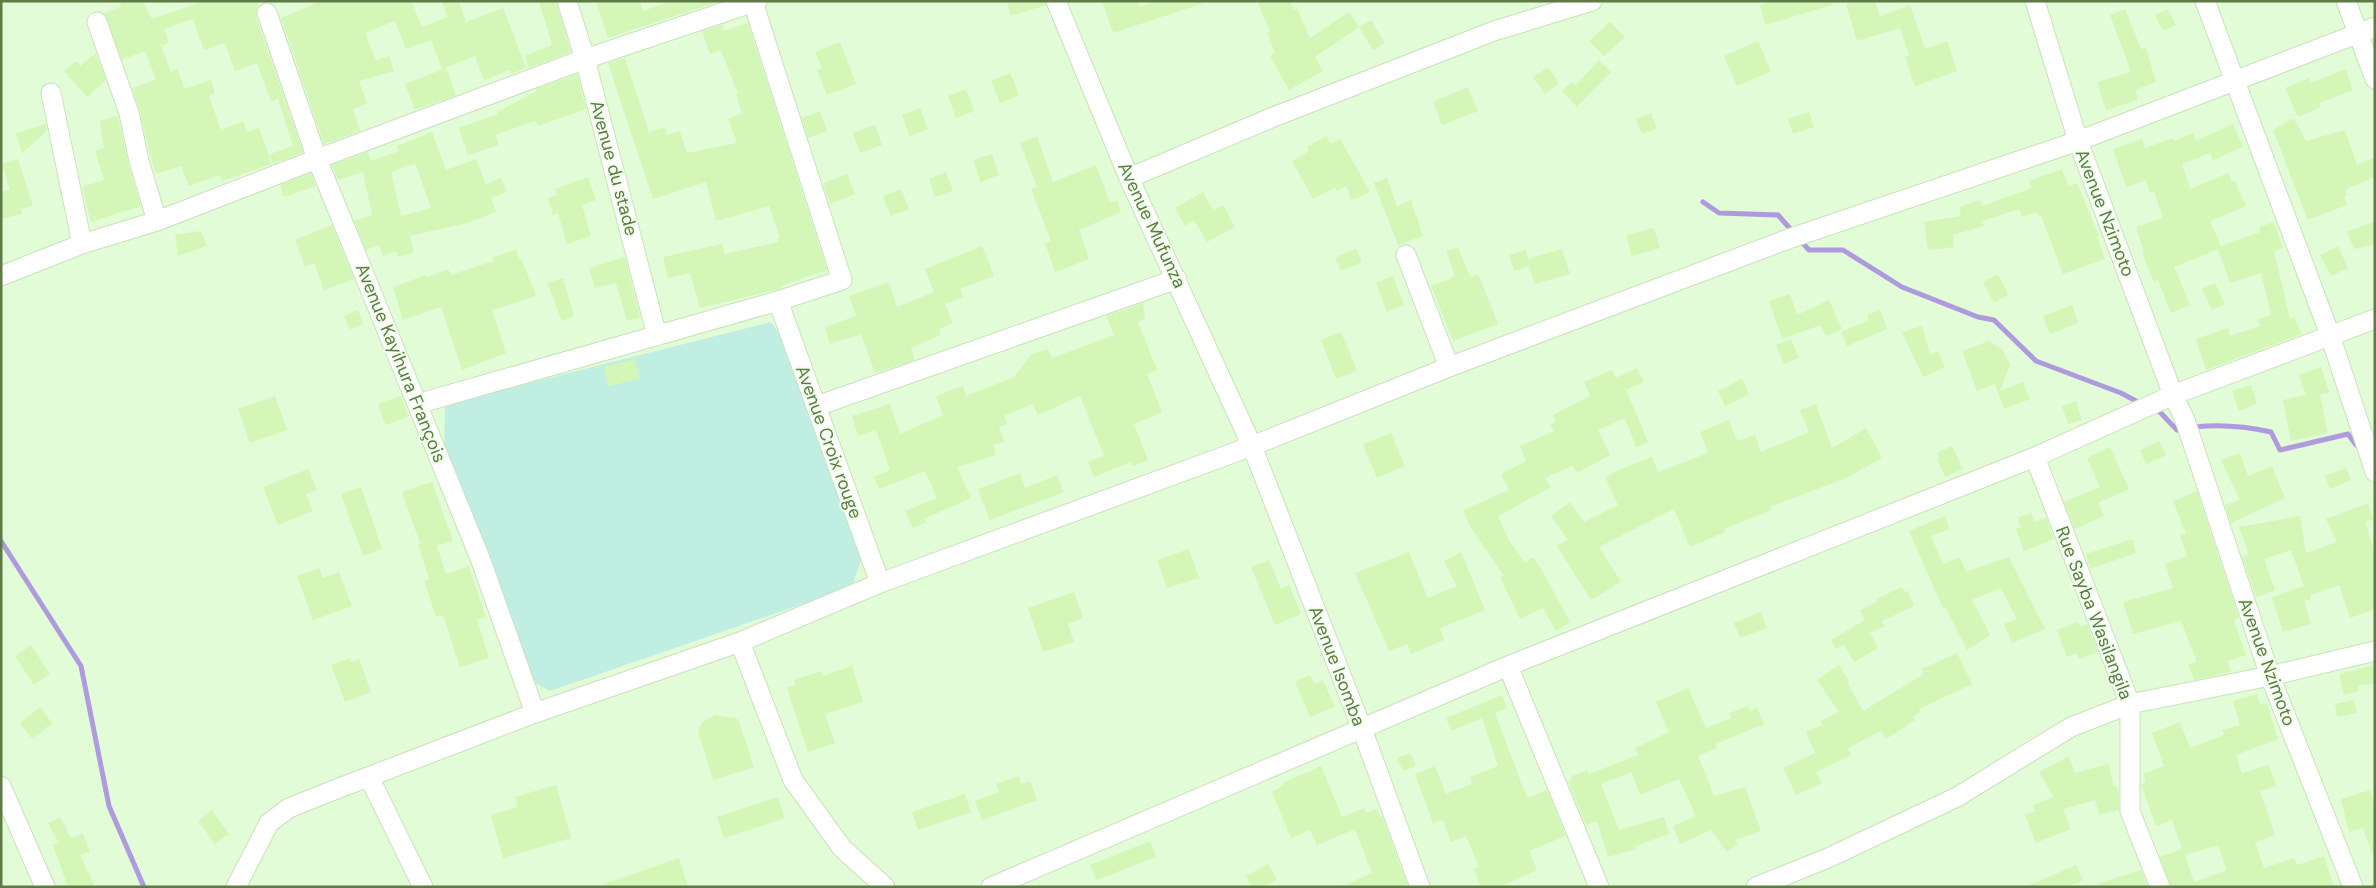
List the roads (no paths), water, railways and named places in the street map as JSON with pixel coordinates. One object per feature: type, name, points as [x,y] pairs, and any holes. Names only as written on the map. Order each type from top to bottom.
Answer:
[{"type":"street","name":"Avenue du stade","points":[[567,1],[586,59],[657,336]]},
{"type":"street","name":"Avenue Mufunza","points":[[1056,1],[1129,178],[1252,446]]},
{"type":"street","points":[[1129,178],[1272,118],[1494,31],[1592,1]]},
{"type":"street","name":"Avenue Nzimoto","points":[[2036,1],[2078,142],[2174,396],[2188,427],[2270,676],[2353,887]]},
{"type":"street","points":[[2205,1],[2330,335],[2375,472]]},
{"type":"street","points":[[2346,1],[2366,30],[2375,78]]},
{"type":"street","points":[[1,276],[82,244],[157,221],[317,158],[586,59],[755,2],[842,280],[778,301],[418,404]]},
{"type":"street","name":"Avenue Kayihura François","points":[[267,13],[317,158],[480,558],[535,713]]},
{"type":"street","points":[[96,22],[129,113],[139,161],[157,221]]},
{"type":"street","points":[[236,887],[269,823],[289,808],[535,713],[740,642],[880,583],[1252,446],[1448,367],[1797,236],[2078,142],[2366,30]]},
{"type":"street","points":[[51,93],[82,244]]},
{"type":"street","points":[[1406,255],[1448,367]]},
{"type":"street","points":[[816,406],[1177,279]]},
{"type":"street","name":"Avenue Croix rouge","points":[[778,301],[880,583]]},
{"type":"street","points":[[991,887],[1508,666],[2035,457],[2174,396],[2375,319]]},
{"type":"street","name":"Avenue Isomba","points":[[1252,446],[1362,729],[1420,887]]},
{"type":"street","name":"Rue Sayba Wasilangila","points":[[2035,457],[2130,704],[2130,811],[2160,887]]},
{"type":"street","points":[[740,642],[793,780],[842,848],[885,887]]},
{"type":"street","points":[[1756,887],[1828,858],[1957,797],[2071,727],[2130,704],[2270,676],[2375,651]]},
{"type":"street","points":[[1508,666],[1598,887]]},
{"type":"street","points":[[369,777],[424,887]]},
{"type":"street","points":[[1,786],[45,887]]},
{"type":"waterway","points":[[1703,202],[1719,213],[1778,215],[1793,232]]},
{"type":"waterway","points":[[1799,239],[1809,250],[1843,250],[1902,287],[1978,317],[1994,320],[2036,361],[2121,393],[2138,402]]},
{"type":"waterway","points":[[2156,408],[2177,430],[2201,426],[2224,426],[2271,432],[2280,450],[2348,434],[2356,445],[2363,447]]},
{"type":"waterway","points":[[1,541],[81,666],[109,806],[144,887]]}]
